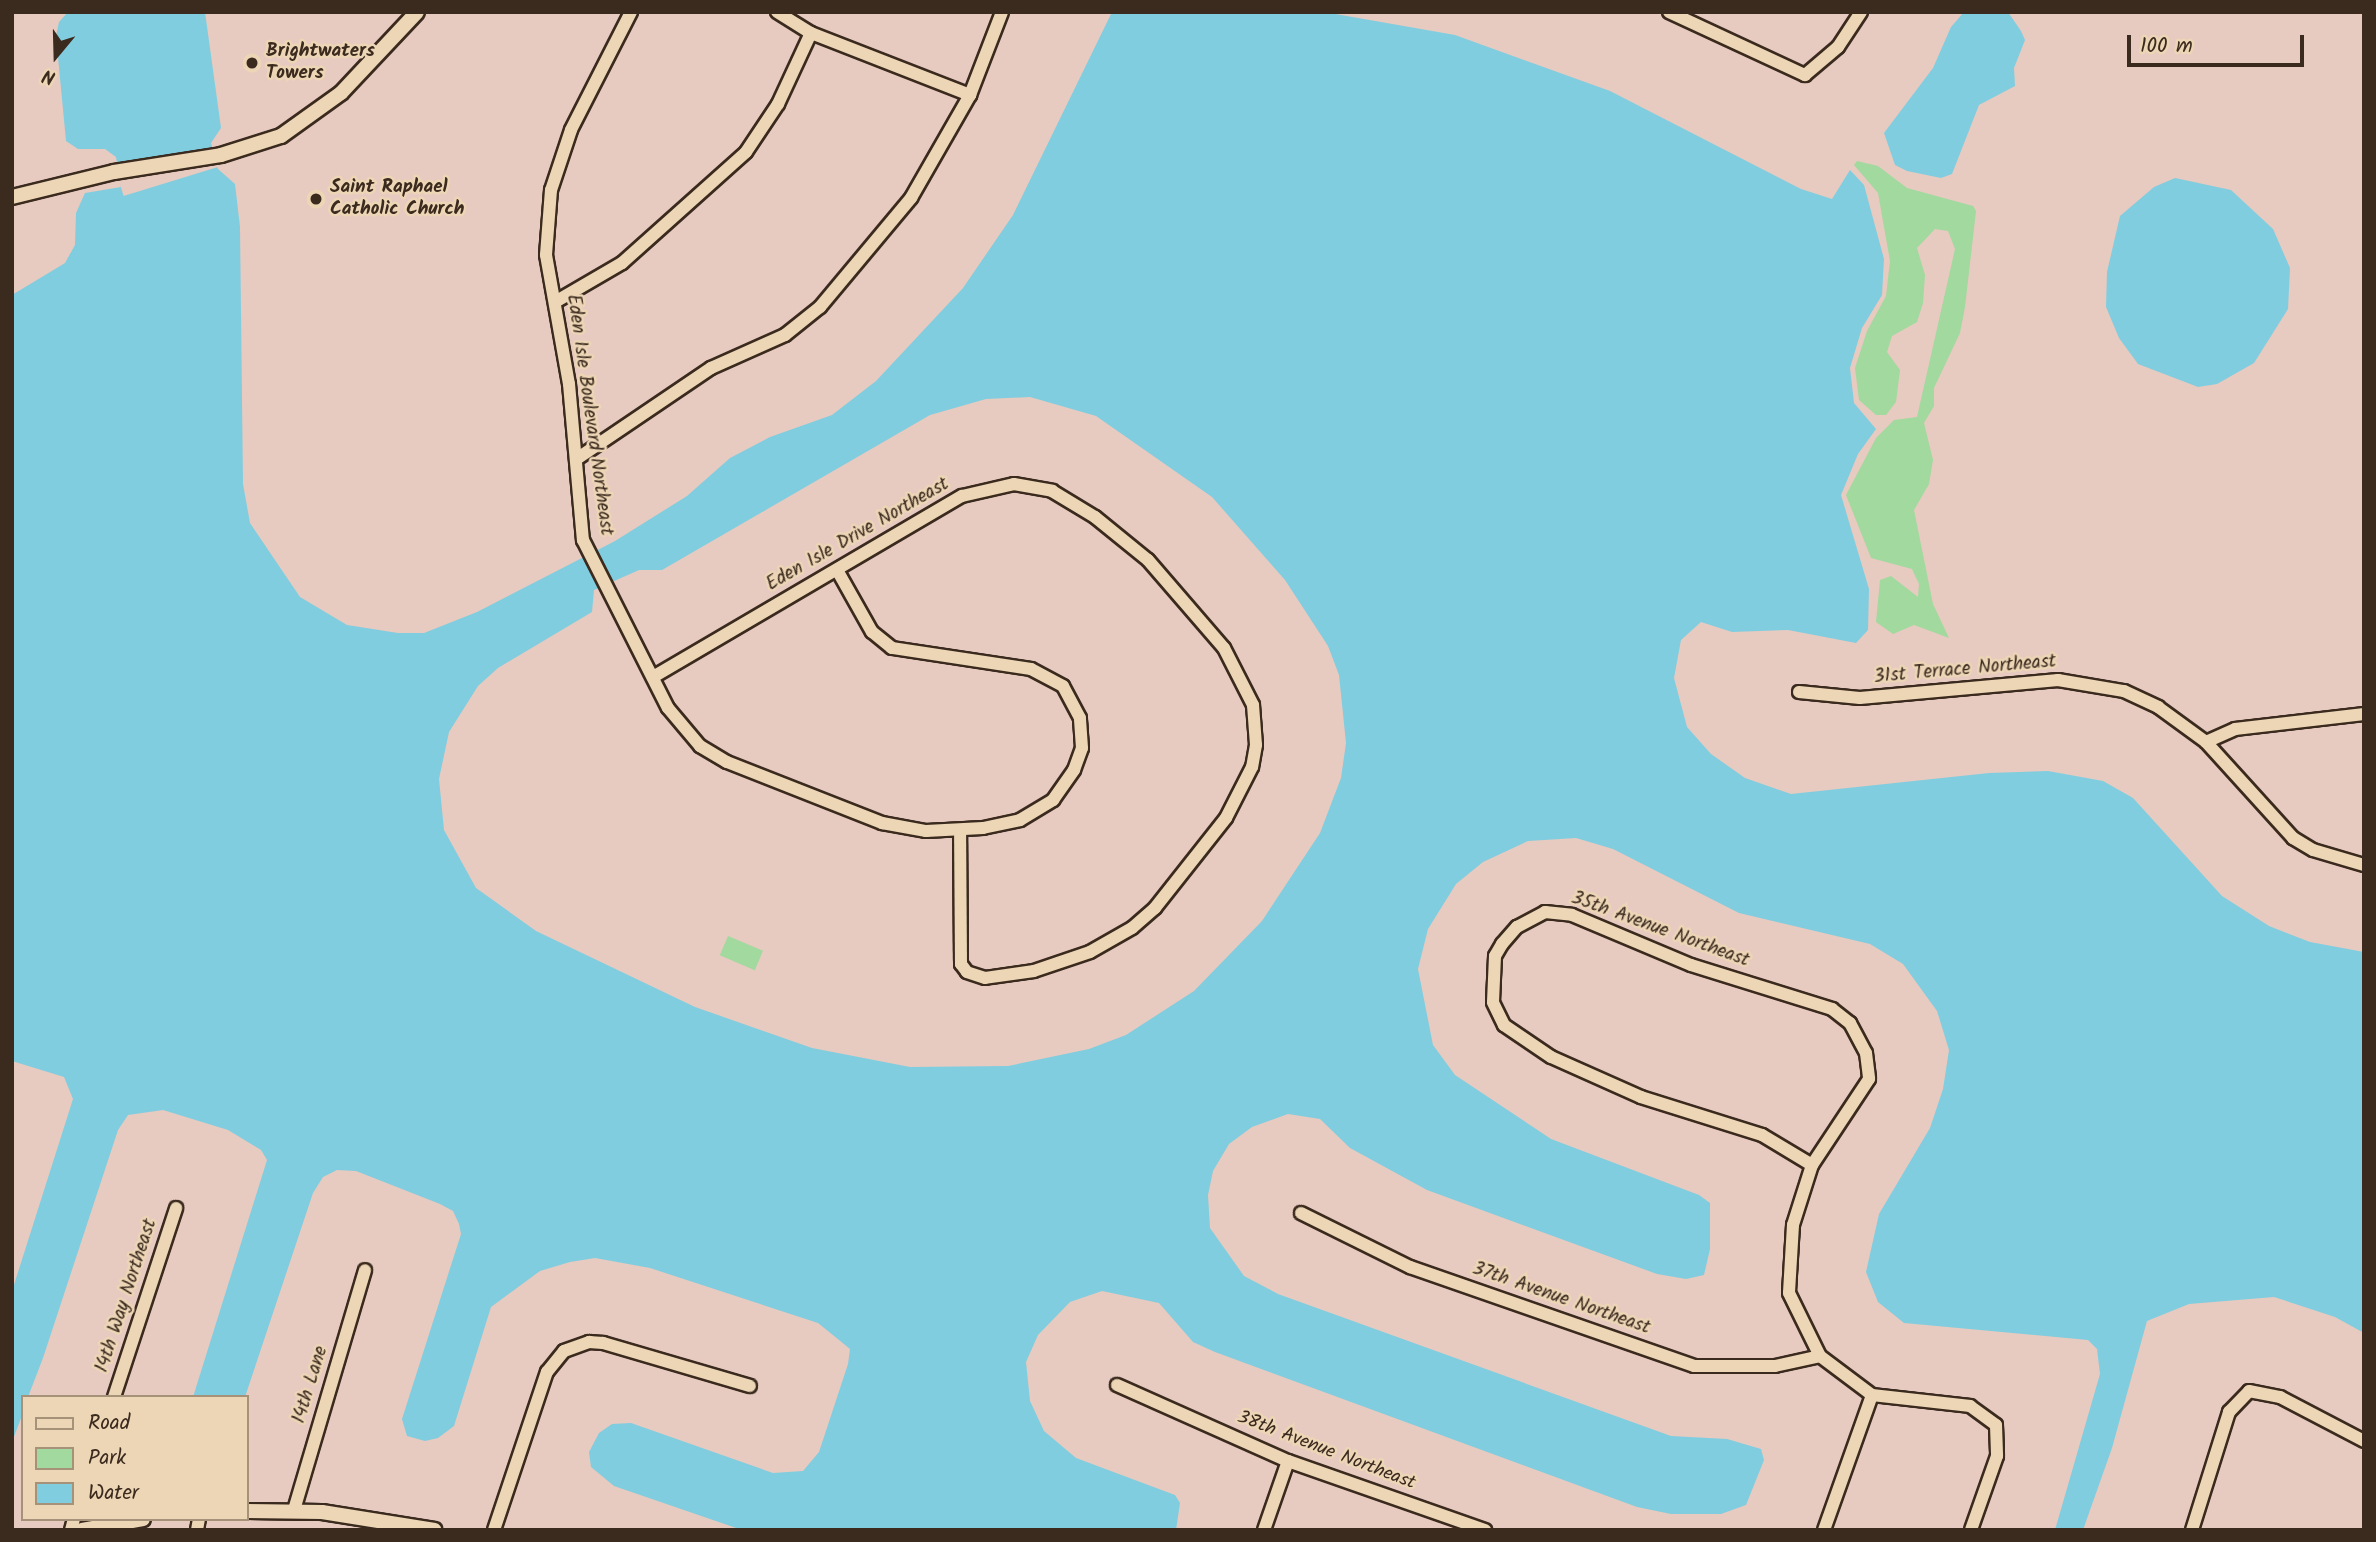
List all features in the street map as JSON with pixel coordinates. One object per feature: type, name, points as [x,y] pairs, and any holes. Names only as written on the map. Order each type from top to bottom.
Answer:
[{"type":"street","points":[[12,197],[114,172],[221,155],[281,136],[323,110],[417,12]]},
{"type":"street","name":"Eden Isle Boulevard Northeast","points":[[631,12],[571,130],[551,190],[547,255],[578,458],[583,540],[668,708],[689,736],[727,762],[882,824],[926,831],[960,830],[1020,820],[1052,800],[1080,759],[1083,732],[1074,702],[1063,687],[1031,669],[892,648],[872,632],[837,570]]},
{"type":"street","points":[[778,12],[811,33],[970,95]]},
{"type":"street","points":[[578,458],[711,368],[785,335],[820,307],[911,198],[970,95],[1002,12]]},
{"type":"street","points":[[1669,12],[1805,75],[1838,47],[1861,12]]},
{"type":"street","points":[[555,302],[622,263],[746,152],[778,104],[811,33]]},
{"type":"street","name":"Eden Isle Drive Northeast","points":[[653,677],[962,496],[997,486],[1034,485],[1073,502],[1147,560],[1217,638],[1246,684],[1254,705],[1256,745],[1244,786],[1226,818],[1155,908],[1132,928],[1090,952],[1003,977],[985,978],[967,972],[959,954],[960,830]]},
{"type":"street","name":"31st Terrace Northeast","points":[[1799,692],[1860,698],[2022,681],[2095,684],[2158,707],[2206,742],[2293,838],[2313,850],[2364,865]]},
{"type":"street","points":[[2206,742],[2235,729],[2364,714]]},
{"type":"street","name":"35th Avenue Northeast","points":[[1545,912],[1572,915],[1690,965],[1832,1009],[1850,1023],[1866,1053],[1869,1079],[1812,1165],[1762,1135],[1640,1097],[1551,1057],[1504,1025],[1493,1002],[1495,956],[1502,944],[1517,927],[1545,912]]},
{"type":"street","points":[[1812,1165],[1793,1225],[1789,1293],[1820,1356],[1872,1395],[1970,1406],[1996,1425],[1997,1456],[1971,1530]]},
{"type":"street","name":"14th Way Northeast","points":[[115,1395],[176,1208]]},
{"type":"street","name":"37th Avenue Northeast","points":[[1301,1213],[1410,1267],[1694,1366],[1775,1367],[1820,1356]]},
{"type":"street","name":"14th Lane","points":[[294,1510],[365,1270]]},
{"type":"street","points":[[495,1530],[547,1372],[564,1352],[589,1342],[750,1386]]},
{"type":"street","name":"38th Avenue Northeast","points":[[1117,1385],[1288,1461],[1485,1530]]},
{"type":"street","points":[[2192,1530],[2229,1412],[2249,1391],[2280,1397],[2364,1441]]},
{"type":"street","points":[[1824,1530],[1872,1395]]},
{"type":"street","points":[[1264,1530],[1288,1461]]},
{"type":"street","points":[[248,1511],[294,1510],[435,1530]]},
{"type":"street","points":[[82,1530],[132,1521]]},
{"type":"green space","points":[[1857,161],[1878,166],[1907,188],[1973,206],[1976,211],[1960,333],[1934,388],[1934,406],[1924,423],[1933,460],[1929,484],[1914,510],[1933,604],[1949,638],[1914,625],[1893,634],[1876,622],[1880,580],[1891,576],[1918,597],[1919,584],[1912,569],[1871,558],[1846,495],[1876,438],[1894,420],[1917,417],[1955,249],[1948,231],[1935,229],[1917,248],[1925,275],[1923,303],[1917,322],[1892,336],[1887,352],[1900,370],[1896,402],[1886,415],[1876,415],[1859,400],[1855,368],[1867,331],[1886,296],[1890,261],[1878,193],[1854,165]]},
{"type":"green space","points":[[728,936],[763,951],[755,970],[720,955]]},
{"type":"water","points":[[68,12],[205,12],[221,128],[211,143],[218,169],[235,184],[240,227],[243,484],[250,523],[300,597],[347,625],[398,633],[424,633],[477,612],[615,541],[687,496],[730,458],[770,437],[832,415],[876,381],[963,288],[1013,215],[1112,12],[1324,12],[1455,35],[1610,91],[1801,189],[1832,199],[1850,170],[1864,185],[1884,259],[1882,295],[1862,328],[1850,368],[1854,403],[1876,429],[1858,454],[1841,495],[1869,589],[1868,630],[1856,643],[1788,630],[1732,632],[1701,622],[1681,640],[1674,678],[1687,727],[1711,754],[1745,778],[1791,794],[1989,773],[2048,771],[2103,781],[2133,798],[2222,896],[2269,926],[2310,942],[2364,952],[2364,1333],[2335,1317],[2274,1297],[2189,1304],[2147,1321],[2112,1448],[2083,1530],[2055,1530],[2100,1374],[2097,1349],[2088,1340],[1904,1323],[1878,1302],[1866,1272],[1879,1214],[1930,1128],[1943,1089],[1949,1050],[1937,1011],[1903,964],[1870,944],[1739,913],[1613,849],[1576,838],[1528,841],[1483,862],[1456,884],[1428,929],[1418,969],[1433,1045],[1455,1075],[1551,1139],[1699,1195],[1710,1203],[1710,1249],[1704,1275],[1686,1279],[1657,1274],[1427,1190],[1350,1148],[1320,1119],[1288,1114],[1252,1127],[1229,1144],[1213,1171],[1208,1195],[1210,1228],[1244,1276],[1278,1294],[1671,1436],[1727,1439],[1761,1449],[1764,1460],[1746,1505],[1721,1514],[1671,1514],[1637,1507],[1215,1352],[1193,1342],[1159,1303],[1102,1291],[1070,1302],[1038,1335],[1026,1362],[1030,1401],[1044,1431],[1076,1458],[1175,1495],[1180,1503],[1176,1530],[742,1530],[614,1486],[591,1467],[589,1452],[599,1433],[612,1424],[631,1423],[773,1473],[803,1471],[819,1452],[848,1364],[850,1349],[818,1323],[650,1268],[595,1258],[570,1262],[540,1271],[491,1307],[454,1426],[438,1438],[425,1441],[407,1436],[402,1419],[461,1234],[453,1211],[356,1171],[337,1170],[323,1177],[313,1193],[246,1395],[194,1395],[267,1160],[261,1150],[228,1130],[163,1110],[128,1115],[118,1130],[43,1358],[29,1395],[21,1395],[21,1418],[12,1442],[12,1291],[73,1099],[64,1077],[12,1061],[12,295],[65,263],[75,245],[76,213],[85,193],[121,187],[116,157],[105,149],[78,149],[66,141],[56,36],[59,22]],"holes":[[[1030,397],[1096,416],[1212,497],[1285,580],[1328,646],[1339,675],[1346,743],[1341,778],[1320,833],[1262,921],[1194,991],[1126,1035],[1089,1049],[1008,1066],[910,1067],[812,1048],[695,1007],[536,931],[476,888],[444,830],[439,779],[449,732],[478,686],[498,668],[592,612],[594,590],[639,570],[662,570],[930,415],[986,399]]]},
{"type":"water","points":[[1964,12],[2008,12],[2025,40],[2014,68],[2015,86],[1979,105],[1952,174],[1941,178],[1907,171],[1895,165],[1884,133],[1933,68],[1951,27]]},
{"type":"water","points":[[2175,178],[2231,190],[2273,229],[2290,268],[2288,309],[2254,363],[2217,384],[2198,387],[2138,364],[2119,338],[2106,307],[2107,272],[2120,216],[2154,187]]},
{"type":"pier","points":[[215,146],[221,166],[124,196],[117,176]]},
{"type":"place","name":"Brightwaters Towers","points":[[252,63]]},
{"type":"place","name":"Saint Raphael Catholic Church","points":[[316,199]]}]
